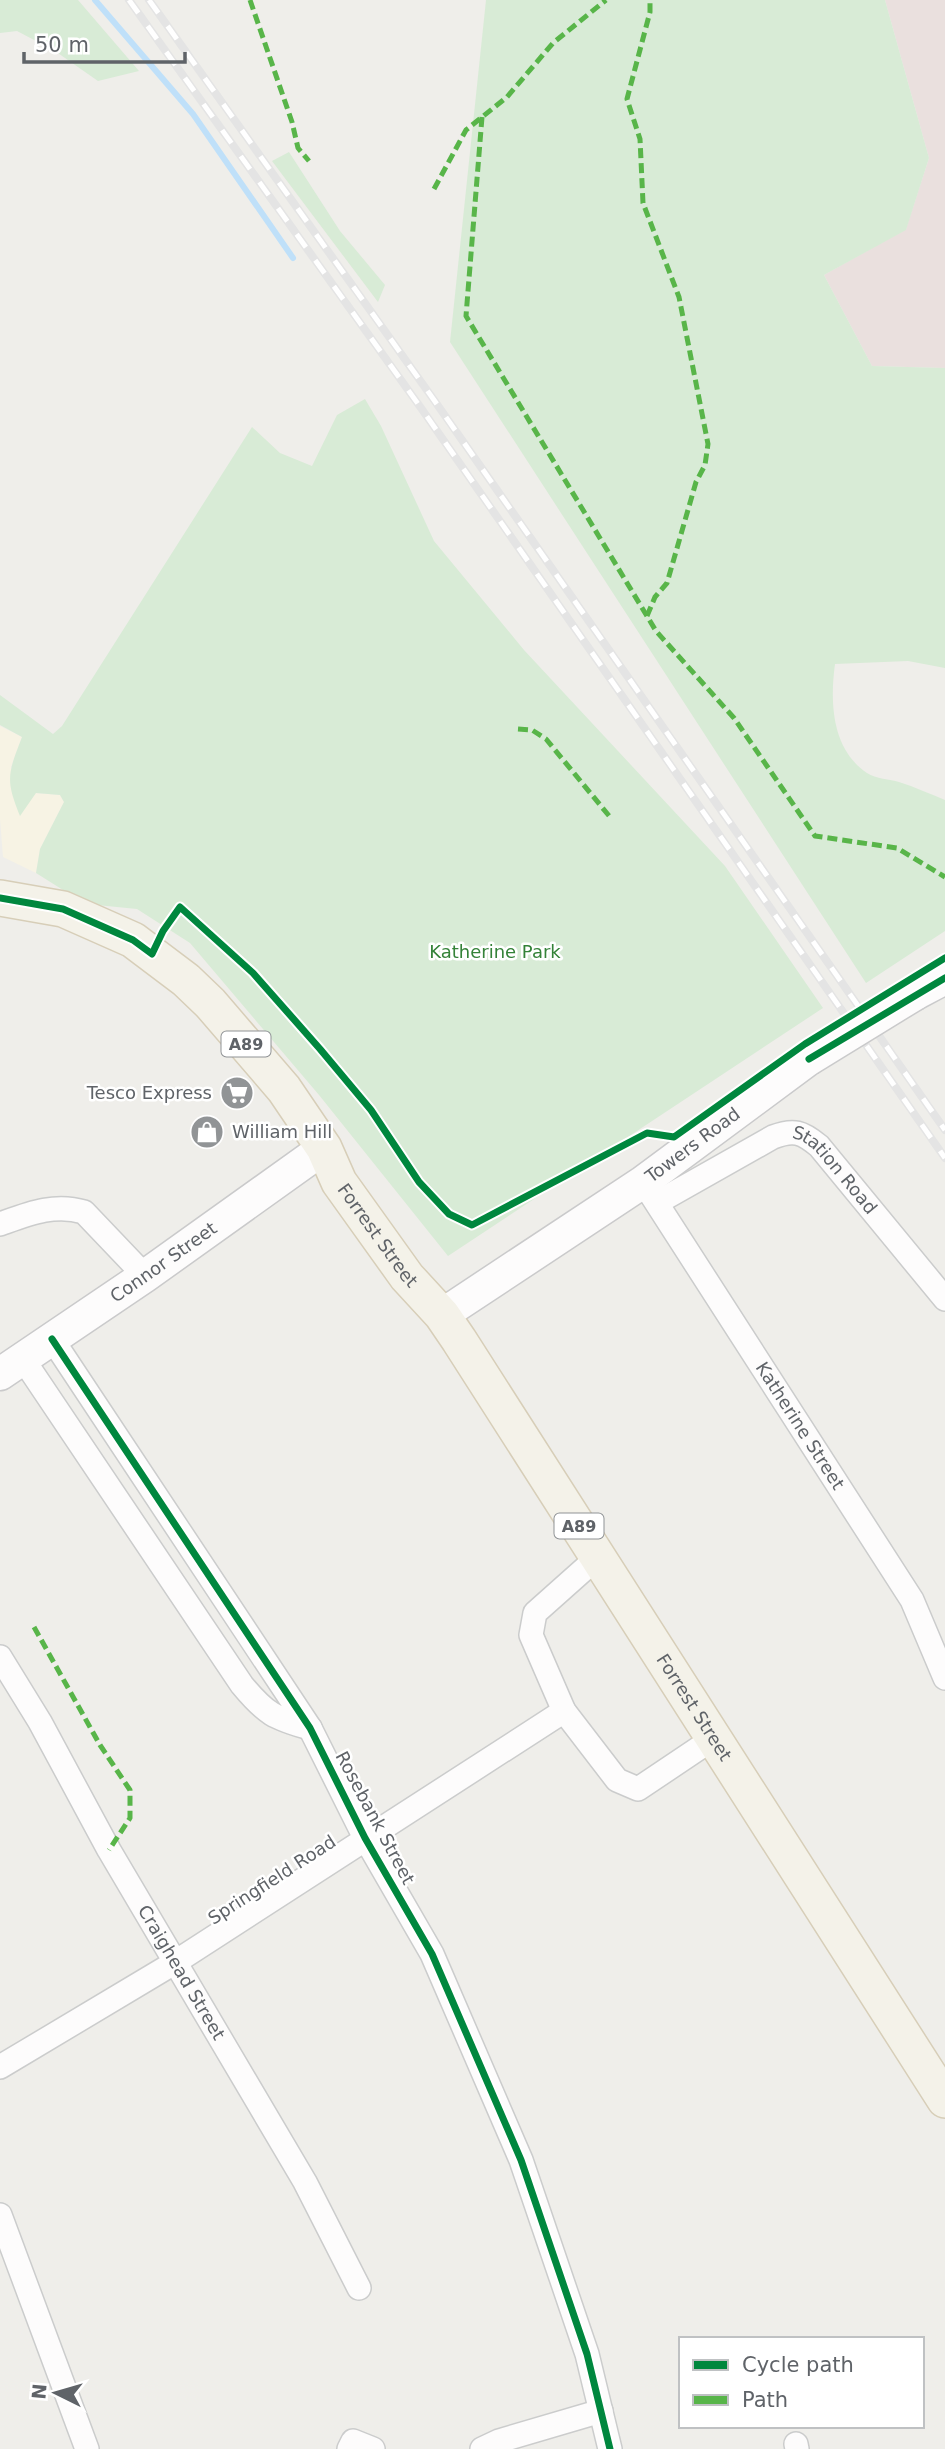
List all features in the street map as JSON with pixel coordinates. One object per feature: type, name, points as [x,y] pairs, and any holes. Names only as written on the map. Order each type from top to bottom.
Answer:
[{"type":"main road","name":"Forrest Street","points":[[0,898],[63,909],[133,940],[186,980],[210,1003],[284,1089],[324,1148],[355,1171],[423,1264],[442,1315],[599,1556],[945,2100]]},
{"type":"main road","name":"Towers Road","points":[[442,1315],[650,1192],[809,1059],[945,978]]},
{"type":"main road","name":"Connor Street","points":[[11,1366],[145,1276],[324,1148]]},
{"type":"street","name":"Station Road","points":[[650,1192],[773,1137],[787,1132],[804,1135],[818,1146],[945,1299]]},
{"type":"street","name":"Katherine Street","points":[[650,1192],[912,1600],[945,1678]]},
{"type":"street","points":[[0,1224],[51,1209],[70,1208],[84,1212],[145,1276]]},
{"type":"street","name":"Rosebank Street","points":[[52,1339],[310,1728],[365,1838],[437,1966],[521,2160],[587,2354],[610,2449]]},
{"type":"street","points":[[11,1366],[259,1706],[271,1716],[310,1728]]},
{"type":"street","points":[[599,1556],[535,1613],[531,1635],[564,1711],[617,1780],[638,1789],[714,1738]]},
{"type":"street","name":"Craighead Street","points":[[0,1657],[40,1722],[80,1800],[174,1963],[305,2182],[359,2288]]},
{"type":"street","name":"Springfield Road","points":[[0,2067],[174,1963],[564,1711]]},
{"type":"street","points":[[0,2215],[87,2449]]},
{"type":"street","points":[[482,2449],[499,2441],[601,2411]]},
{"type":"street","points":[[348,2449],[353,2441],[373,2449]]},
{"type":"shaded area","points":[[885,0],[945,0],[945,368],[872,366],[824,275],[906,229],[929,158]]},
{"type":"shaded area","points":[[0,726],[22,737],[11,767],[20,815],[35,793],[60,795],[64,802],[40,849],[36,873],[3,857],[0,819]]},
{"type":"green space","points":[[0,0],[78,0],[139,71],[98,81],[55,51],[17,31],[0,33]]},
{"type":"green space","points":[[486,0],[885,0],[929,158],[906,230],[824,275],[872,366],[945,368],[945,668],[908,661],[835,664],[833,708],[846,751],[867,773],[945,800],[945,931],[866,983],[450,342]]},
{"type":"green space","points":[[289,152],[340,231],[385,285],[378,302],[272,161]]},
{"type":"green space","name":"Katherine Park","points":[[365,399],[381,426],[434,541],[524,650],[725,866],[823,1008],[448,1256],[319,1095],[190,943],[137,909],[97,905],[63,890],[36,873],[40,849],[64,802],[60,795],[36,793],[20,816],[12,793],[10,776],[22,737],[0,725],[0,695],[53,734],[62,726],[252,427],[280,453],[312,466],[337,415]]},
{"type":"waterway","points":[[95,0],[193,114],[293,258]]},
{"type":"railway","points":[[129,0],[421,408],[945,1158]]},
{"type":"railway","points":[[149,0],[434,400],[945,1130]]},
{"type":"marked path","points":[[250,0],[292,122],[298,148],[309,161]]},
{"type":"marked path","points":[[434,189],[466,130],[507,97],[553,43],[606,0]]},
{"type":"marked path","points":[[647,616],[655,597],[667,583],[696,482],[705,465],[708,444],[679,297],[643,203],[640,139],[627,99],[650,12],[650,0]]},
{"type":"marked path","points":[[482,117],[466,316],[656,631],[734,718],[815,836],[897,848],[945,877]]},
{"type":"marked path","points":[[518,729],[532,730],[546,739],[610,817]]},
{"type":"marked path","points":[[34,1627],[100,1745],[130,1790],[130,1818],[109,1850]]},
{"type":"cycle path","points":[[0,898],[63,909],[133,940],[152,954],[163,931],[180,907],[253,973],[320,1049],[371,1110],[419,1182],[449,1214],[472,1225],[647,1133],[674,1137],[805,1044],[945,958]]},
{"type":"cycle path","points":[[809,1059],[945,978]]},
{"type":"cycle path","points":[[52,1339],[310,1728],[365,1838],[432,1954],[521,2160],[587,2354],[610,2449]]},
{"type":"place","name":"Tesco Express","points":[[237,1093]]},
{"type":"place","name":"William Hill","points":[[207,1132]]}]
